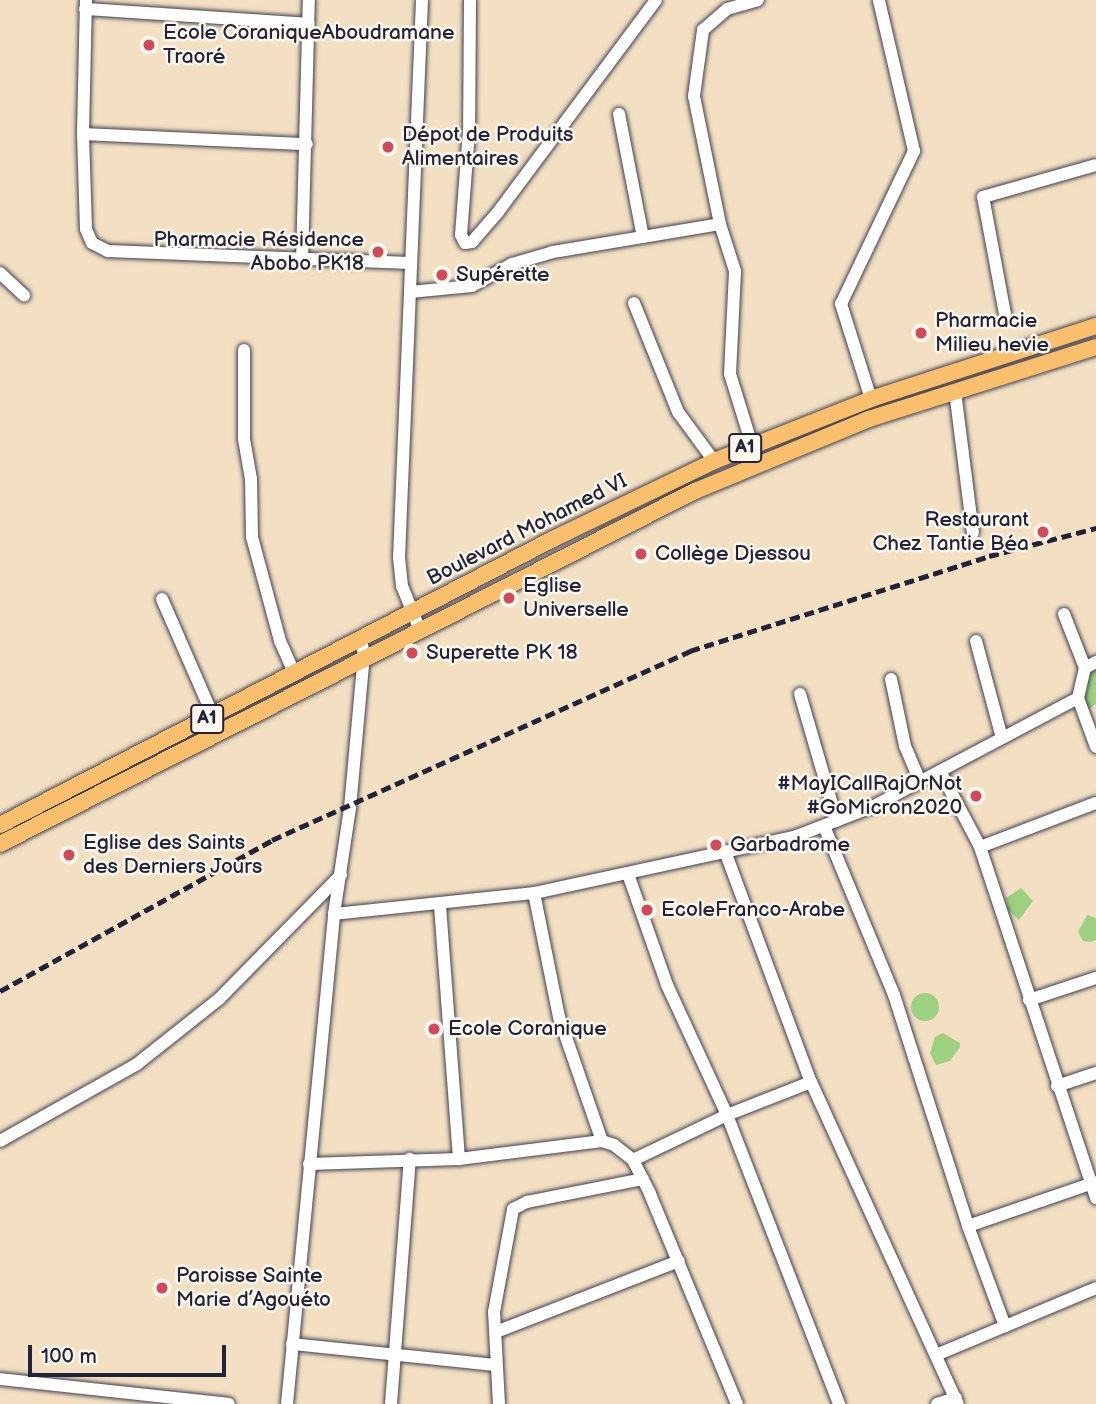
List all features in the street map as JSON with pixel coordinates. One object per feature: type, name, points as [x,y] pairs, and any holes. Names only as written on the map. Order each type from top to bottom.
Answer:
[{"type":"main road","name":"Boulevard Mohamed VI","points":[[0,844],[363,647],[412,612],[714,461],[871,400],[1096,326]]},
{"type":"main road","name":"Boulevard Mohamed VI","points":[[0,825],[294,673],[419,628],[706,486],[857,423],[1096,347]]},
{"type":"street","points":[[302,261],[309,0]]},
{"type":"street","points":[[419,628],[401,586],[399,558],[422,0]]},
{"type":"street","points":[[470,0],[470,118],[461,235],[465,243],[472,242],[498,212],[656,0]]},
{"type":"street","points":[[752,445],[730,374],[735,271],[720,224],[694,96],[695,63],[703,30],[727,9],[758,0]]},
{"type":"street","points":[[871,400],[841,304],[914,151],[879,0]]},
{"type":"street","points":[[308,24],[85,5],[83,134],[86,229],[92,243],[108,251],[302,261],[411,263]]},
{"type":"street","points":[[619,114],[643,237]]},
{"type":"street","points":[[83,134],[307,144]]},
{"type":"street","points":[[1005,314],[983,197],[1096,165]]},
{"type":"street","points":[[410,292],[471,286],[512,264],[553,252],[720,224]]},
{"type":"street","points":[[0,273],[24,295]]},
{"type":"street","points":[[634,303],[665,386],[686,426],[714,461]]},
{"type":"street","points":[[244,350],[244,439],[251,479],[252,537],[280,641],[294,673]]},
{"type":"street","points":[[955,391],[973,533]]},
{"type":"street","points":[[162,599],[213,716]]},
{"type":"street","points":[[334,914],[440,906],[534,893],[726,854],[824,827],[920,782],[1077,698],[1091,666],[1064,614]]},
{"type":"street","points":[[976,641],[1002,738]]},
{"type":"street","points":[[288,1404],[309,1164],[334,914],[342,874],[363,647]]},
{"type":"street","points":[[891,679],[905,747],[920,782]]},
{"type":"street","points":[[800,694],[837,821]]},
{"type":"street","points":[[1077,698],[1096,747]]},
{"type":"street","points":[[940,771],[980,847],[1057,1086],[1094,1183],[1096,1198]]},
{"type":"street","points":[[980,847],[1096,803]]},
{"type":"street","points":[[824,827],[890,983],[968,1226],[1005,1326]]},
{"type":"street","points":[[726,854],[811,1082],[957,1401],[937,1404]]},
{"type":"street","points":[[0,1141],[147,1056],[219,999],[342,874]]},
{"type":"street","points":[[628,874],[686,1031],[727,1115],[839,1404]]},
{"type":"street","points":[[534,893],[559,1017],[602,1141]]},
{"type":"street","points":[[440,906],[459,1159]]},
{"type":"street","points":[[1029,1000],[1096,978]]},
{"type":"street","points":[[1057,1086],[1096,1073]]},
{"type":"street","points":[[634,1160],[727,1115],[811,1082]]},
{"type":"street","points":[[309,1164],[459,1159],[602,1141],[634,1160],[679,1261],[737,1404]]},
{"type":"street","points":[[391,1404],[397,1358],[410,1159]]},
{"type":"street","points":[[499,1404],[494,1364],[494,1312],[513,1209],[527,1202],[643,1179]]},
{"type":"street","points":[[968,1226],[1094,1183]]},
{"type":"street","points":[[496,1332],[679,1261]]},
{"type":"street","points":[[936,1355],[1096,1289]]},
{"type":"street","points":[[292,1344],[397,1358],[494,1364]]},
{"type":"street","points":[[0,1379],[229,1404]]},
{"type":"green space","points":[[1096,668],[1096,704],[1087,710],[1082,697],[1091,670]]},
{"type":"green space","points":[[1021,888],[1033,901],[1019,920],[1008,910],[1006,898]]},
{"type":"green space","points":[[1087,915],[1096,918],[1096,940],[1090,942],[1083,941],[1078,932]]},
{"type":"green space","points":[[925,993],[935,997],[939,1007],[935,1017],[925,1021],[915,1017],[911,1007],[915,997]]},
{"type":"green space","points":[[943,1033],[960,1043],[960,1047],[950,1061],[936,1065],[930,1053],[935,1037]]},
{"type":"railway","points":[[0,991],[272,840],[690,651],[989,556],[1096,528]]},
{"type":"place","name":"Ecole CoraniqueAboudramane Traoré","points":[[149,45]]},
{"type":"place","name":"Dépot de Produits Alimentaires","points":[[388,147]]},
{"type":"place","name":"Pharmacie Résidence Abobo PK18","points":[[378,252]]},
{"type":"place","name":"Supérette","points":[[442,275]]},
{"type":"place","name":"Pharmacie Milieu hevie","points":[[921,333]]},
{"type":"place","name":"Restaurant Chez Tantie Béa","points":[[1043,532]]},
{"type":"place","name":"Collège Djessou","points":[[641,554]]},
{"type":"place","name":"Eglise Universelle","points":[[509,598]]},
{"type":"place","name":"Superette PK 18","points":[[412,653]]},
{"type":"place","name":"#MayICallRajOrNot #GoMicron2020","points":[[976,796]]},
{"type":"place","name":"Garbadrome","points":[[716,845]]},
{"type":"place","name":"Eglise des Saints des Derniers Jours","points":[[69,855]]},
{"type":"place","name":"EcoleFranco-Arabe","points":[[647,910]]},
{"type":"place","name":"Ecole Coranique","points":[[434,1029]]},
{"type":"place","name":"Paroisse Sainte Marie d’Agouéto","points":[[162,1288]]}]
